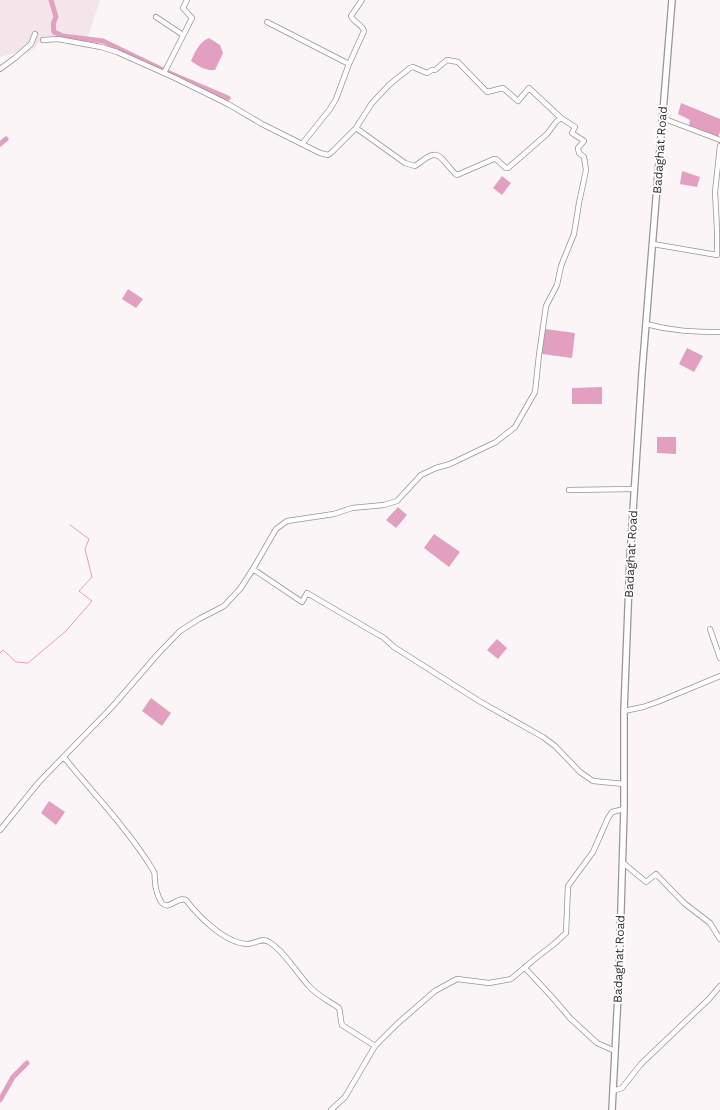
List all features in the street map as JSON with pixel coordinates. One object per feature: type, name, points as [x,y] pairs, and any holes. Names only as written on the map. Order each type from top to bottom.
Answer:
[{"type":"main road","name":"Badaghat Road","points":[[612,1110],[624,808],[624,711],[634,489],[672,0]]},
{"type":"street","points":[[164,73],[192,18],[183,8],[187,0]]},
{"type":"street","points":[[302,144],[330,110],[364,32],[362,27],[352,20],[351,16],[362,0]]},
{"type":"street","points":[[156,17],[183,35]]},
{"type":"street","points":[[268,22],[349,64]]},
{"type":"street","points":[[0,69],[31,44],[35,34]]},
{"type":"street","points":[[0,830],[39,782],[112,707],[157,655],[180,632],[199,619],[224,606],[240,589],[276,529],[287,521],[334,514],[352,508],[384,505],[397,500],[420,475],[450,464],[496,442],[515,427],[535,392],[546,306],[557,285],[561,266],[574,234],[578,203],[586,170],[584,157],[579,154],[578,148],[584,140],[572,133],[575,127],[561,118],[529,88],[518,101],[503,88],[488,92],[458,62],[447,60],[435,70],[427,73],[414,66],[410,68],[390,84],[372,104],[356,128],[328,155],[320,153],[262,124],[228,104],[117,52],[58,39],[44,40]]},
{"type":"street","points":[[356,128],[405,163],[415,166],[437,154],[457,175],[494,159],[508,168],[547,134],[561,118]]},
{"type":"street","points":[[662,118],[720,140]]},
{"type":"street","points":[[653,244],[718,255],[715,192],[720,146]]},
{"type":"street","points":[[646,324],[666,329],[720,332]]},
{"type":"street","points":[[569,490],[634,489]]},
{"type":"street","points":[[253,569],[302,602],[307,593],[384,638],[394,647],[479,701],[543,736],[580,772],[593,781],[624,784]]},
{"type":"street","points":[[710,629],[720,658]]},
{"type":"street","points":[[624,711],[660,701],[720,676]]},
{"type":"street","points":[[64,757],[124,829],[155,872],[156,888],[163,904],[170,905],[183,898],[201,918],[229,938],[239,943],[248,944],[261,940],[269,941],[309,987],[339,1008],[342,1025],[375,1046]]},
{"type":"street","points":[[331,1110],[345,1097],[375,1046],[435,991],[457,979],[488,983],[511,979],[566,933],[568,886],[593,852],[612,812],[624,808]]},
{"type":"street","points":[[622,862],[646,882],[656,874],[684,903],[710,924],[720,939]]},
{"type":"street","points":[[526,966],[526,969],[570,1018],[597,1043],[615,1051]]},
{"type":"street","points":[[613,1091],[622,1088],[641,1064],[709,999],[720,986]]},
{"type":"shaded area","points":[[0,0],[100,0],[88,37],[61,33],[59,36],[43,37],[35,48],[24,54],[18,52],[0,57]]},
{"type":"shaded area","points":[[209,38],[220,45],[223,53],[215,70],[205,69],[191,61],[200,45]]},
{"type":"shaded area","points":[[681,103],[720,119],[718,137],[689,126],[690,120],[678,114]]},
{"type":"shaded area","points":[[682,171],[700,177],[697,187],[680,184]]},
{"type":"shaded area","points":[[502,176],[511,183],[502,195],[493,188]]},
{"type":"shaded area","points":[[128,289],[143,299],[136,308],[122,299]]},
{"type":"shaded area","points":[[545,329],[575,333],[572,358],[542,354]]},
{"type":"shaded area","points":[[687,348],[703,356],[694,372],[679,364]]},
{"type":"shaded area","points":[[602,387],[602,404],[572,404],[572,388]]},
{"type":"shaded area","points":[[657,437],[676,437],[676,454],[657,453]]},
{"type":"shaded area","points":[[398,507],[407,515],[396,528],[386,520]]},
{"type":"shaded area","points":[[434,534],[460,552],[449,567],[424,548]]},
{"type":"shaded area","points":[[497,639],[507,648],[498,659],[487,650]]},
{"type":"shaded area","points":[[151,698],[171,713],[162,726],[142,711]]},
{"type":"shaded area","points":[[49,801],[65,812],[56,825],[41,813]]},
{"type":"waterway","points":[[51,0],[56,17],[54,20],[54,32],[63,36],[103,41],[167,72],[228,98]]},
{"type":"waterway","points":[[0,144],[6,139]]},
{"type":"waterway","points":[[0,653],[3,650],[16,662],[28,663],[66,631],[92,601],[79,591],[92,577],[85,549],[89,539],[70,525]]},
{"type":"waterway","points":[[0,1100],[13,1077],[27,1063]]}]
